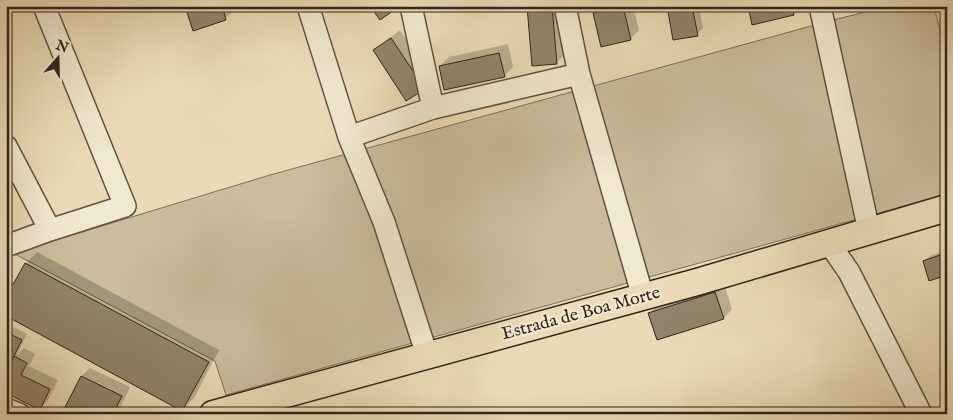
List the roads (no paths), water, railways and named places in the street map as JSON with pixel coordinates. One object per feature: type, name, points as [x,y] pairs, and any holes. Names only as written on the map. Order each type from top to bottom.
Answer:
[{"type":"main road","name":"Estrada de Boa Morte","points":[[213,414],[643,297],[947,208]]},
{"type":"street","points":[[6,246],[125,206],[44,6]]},
{"type":"street","points":[[308,6],[349,137],[384,222],[427,355]]},
{"type":"street","points":[[411,6],[434,108]]},
{"type":"street","points":[[565,6],[579,74],[643,297]]},
{"type":"street","points":[[820,6],[870,231]]},
{"type":"street","points":[[349,137],[434,108],[579,74]]},
{"type":"street","points":[[6,146],[50,230]]},
{"type":"street","points":[[830,243],[849,272],[921,414]]},
{"type":"street","points":[[6,409],[20,414]]}]
